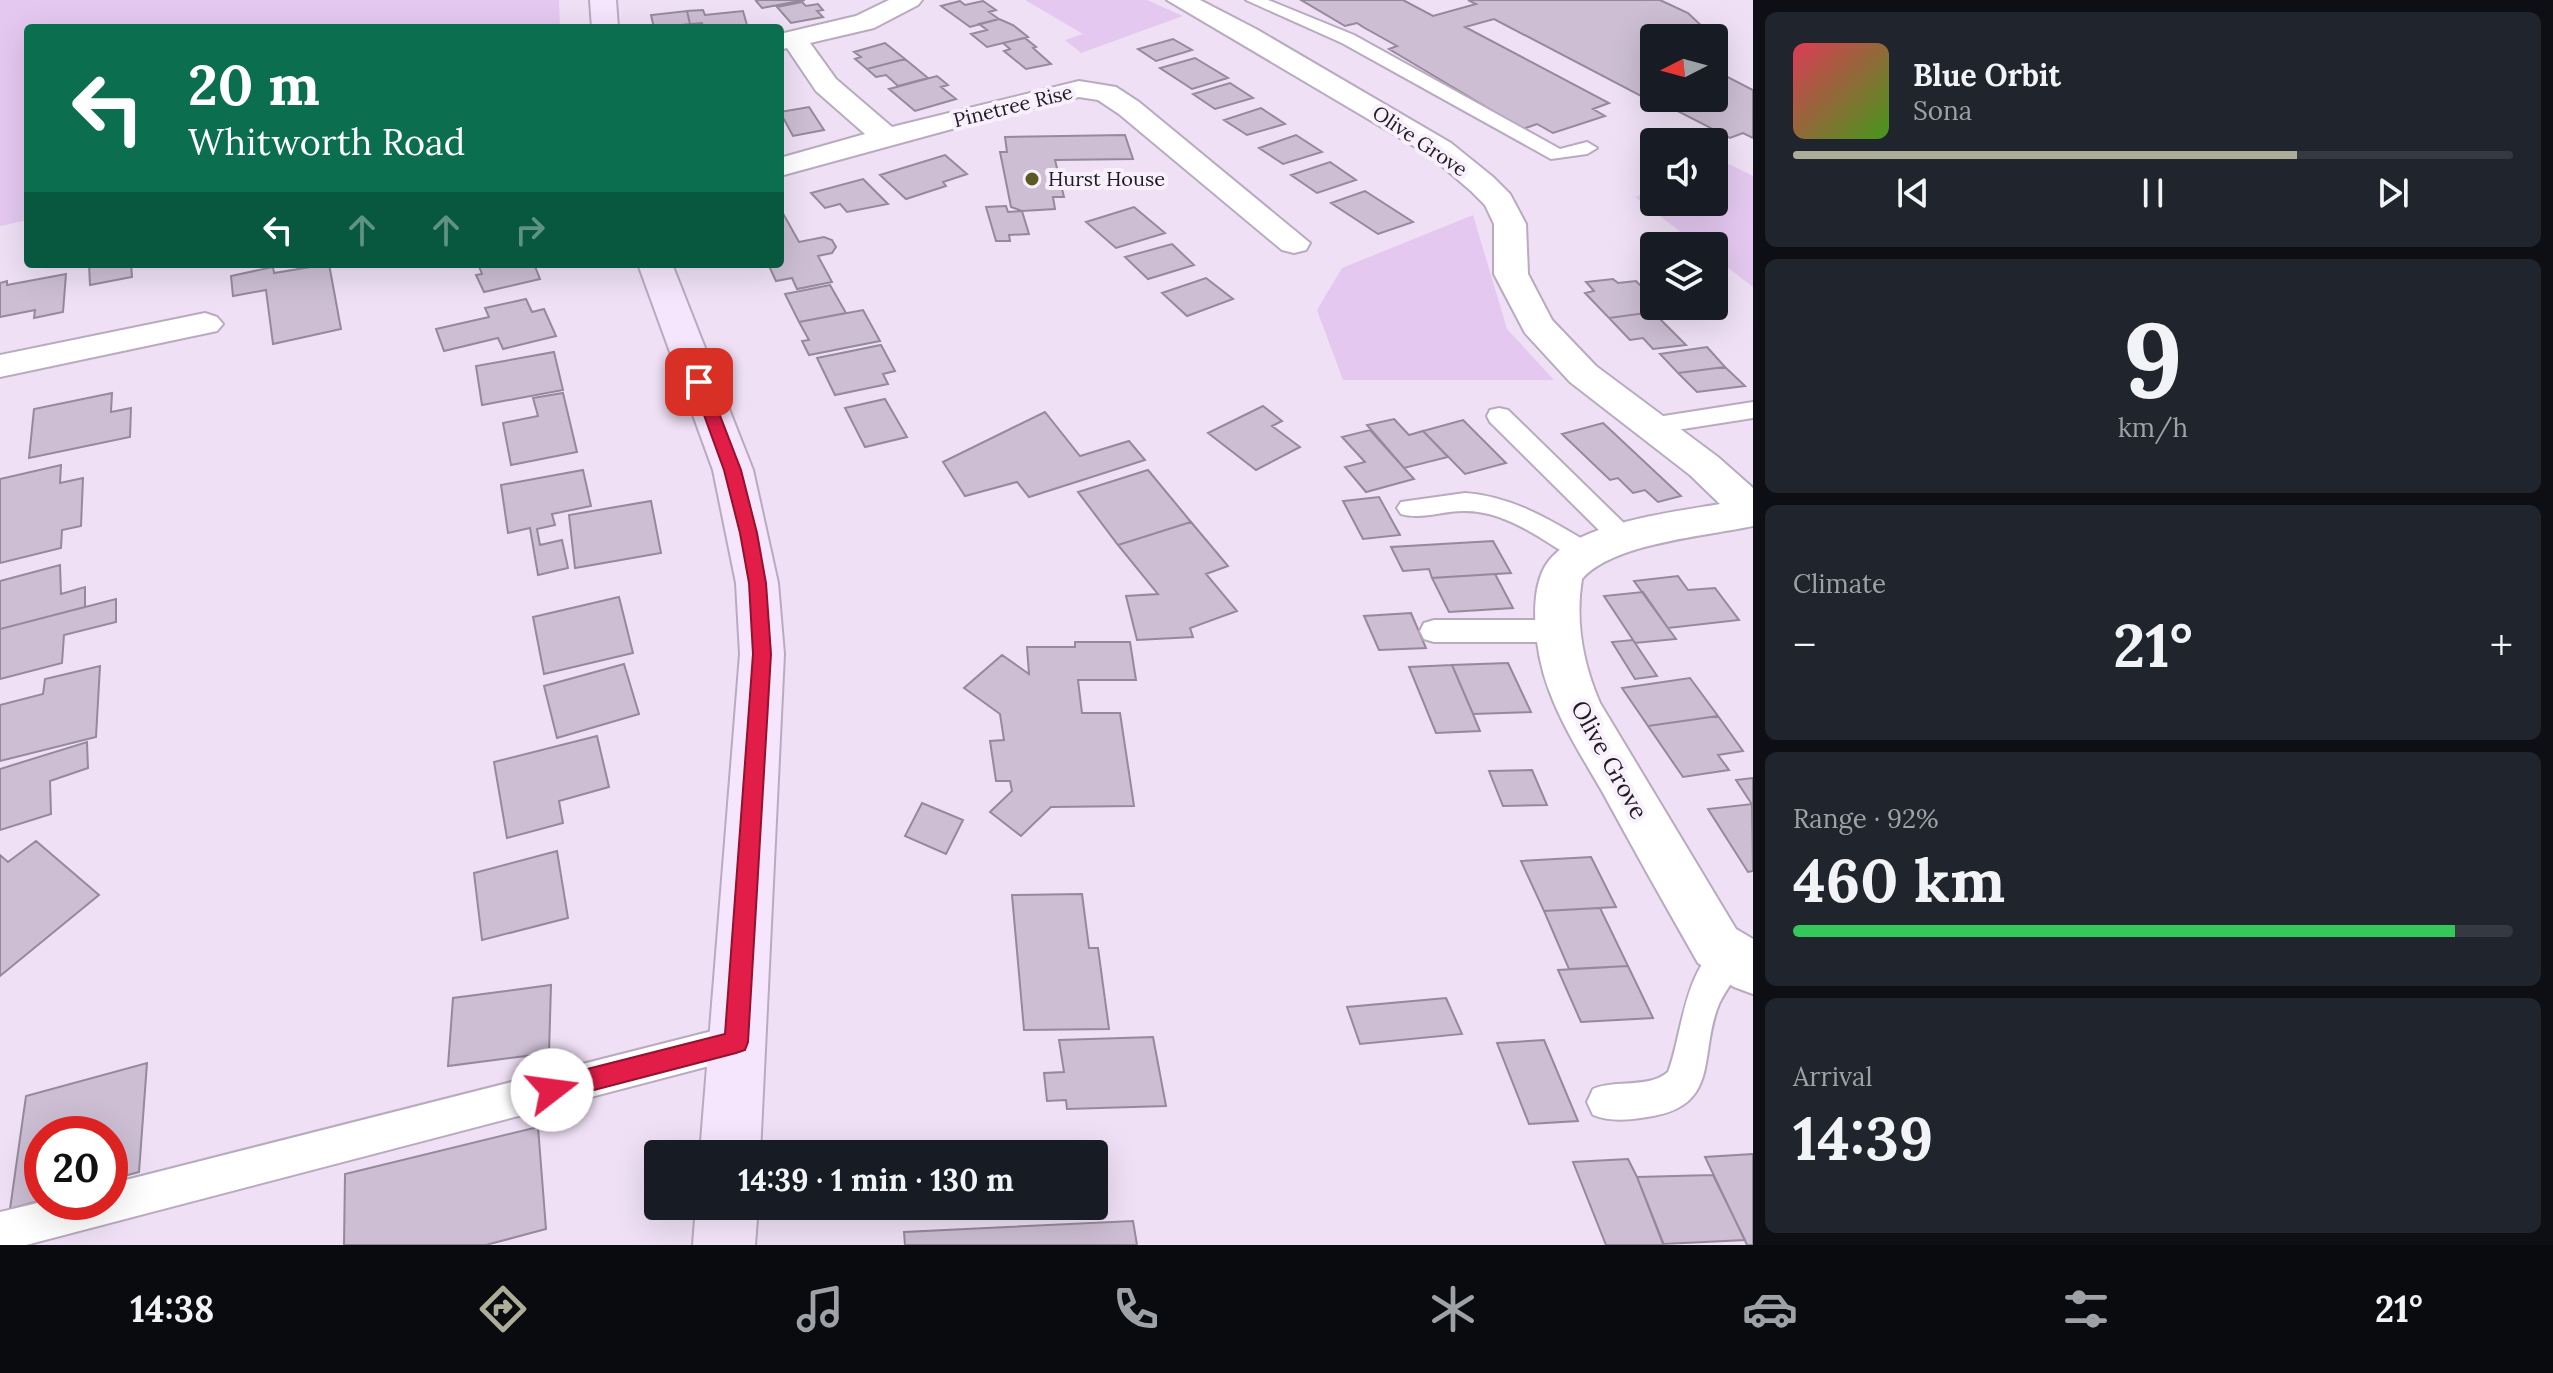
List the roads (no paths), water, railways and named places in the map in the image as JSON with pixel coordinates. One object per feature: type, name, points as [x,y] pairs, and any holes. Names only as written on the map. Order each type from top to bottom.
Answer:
[{"type":"main road","points":[[603,0],[605,24]]},
{"type":"main road","points":[[657,268],[733,470],[757,583],[762,654],[731,1140]]},
{"type":"main road","points":[[724,1245],[726,1220]]},
{"type":"street","points":[[858,0],[884,15]]},
{"type":"street","points":[[887,138],[826,85],[788,41],[884,15],[909,0]]},
{"type":"street","name":"Olive Grove","points":[[1180,0],[1440,149],[1482,184],[1499,201],[1510,224],[1511,274],[1537,325],[1583,374],[1704,466],[1753,512]]},
{"type":"street","name":"Pinetree Rise","points":[[784,166],[1009,104],[1092,89],[1106,93],[1129,108],[1294,243]]},
{"type":"street","points":[[0,366],[205,324]]},
{"type":"street","name":"Olive Grove","points":[[1742,963],[1717,946],[1696,913],[1566,683],[1559,631],[1559,596],[1565,569],[1605,546],[1753,512]]},
{"type":"lane","points":[[1254,0],[1348,39],[1531,143],[1558,155],[1587,148]]},
{"type":"lane","points":[[1651,426],[1753,410]]},
{"type":"lane","points":[[1499,416],[1605,546]]},
{"type":"lane","points":[[1410,508],[1474,499],[1492,502],[1605,546]]},
{"type":"lane","points":[[1434,631],[1559,631]]},
{"type":"lane","points":[[1606,1102],[1654,1100],[1676,1093],[1688,1077],[1701,1006],[1742,963]]},
{"type":"lane","points":[[0,1232],[736,1042]]},
{"type":"place","name":"Hurst House","points":[[1032,179]]}]
